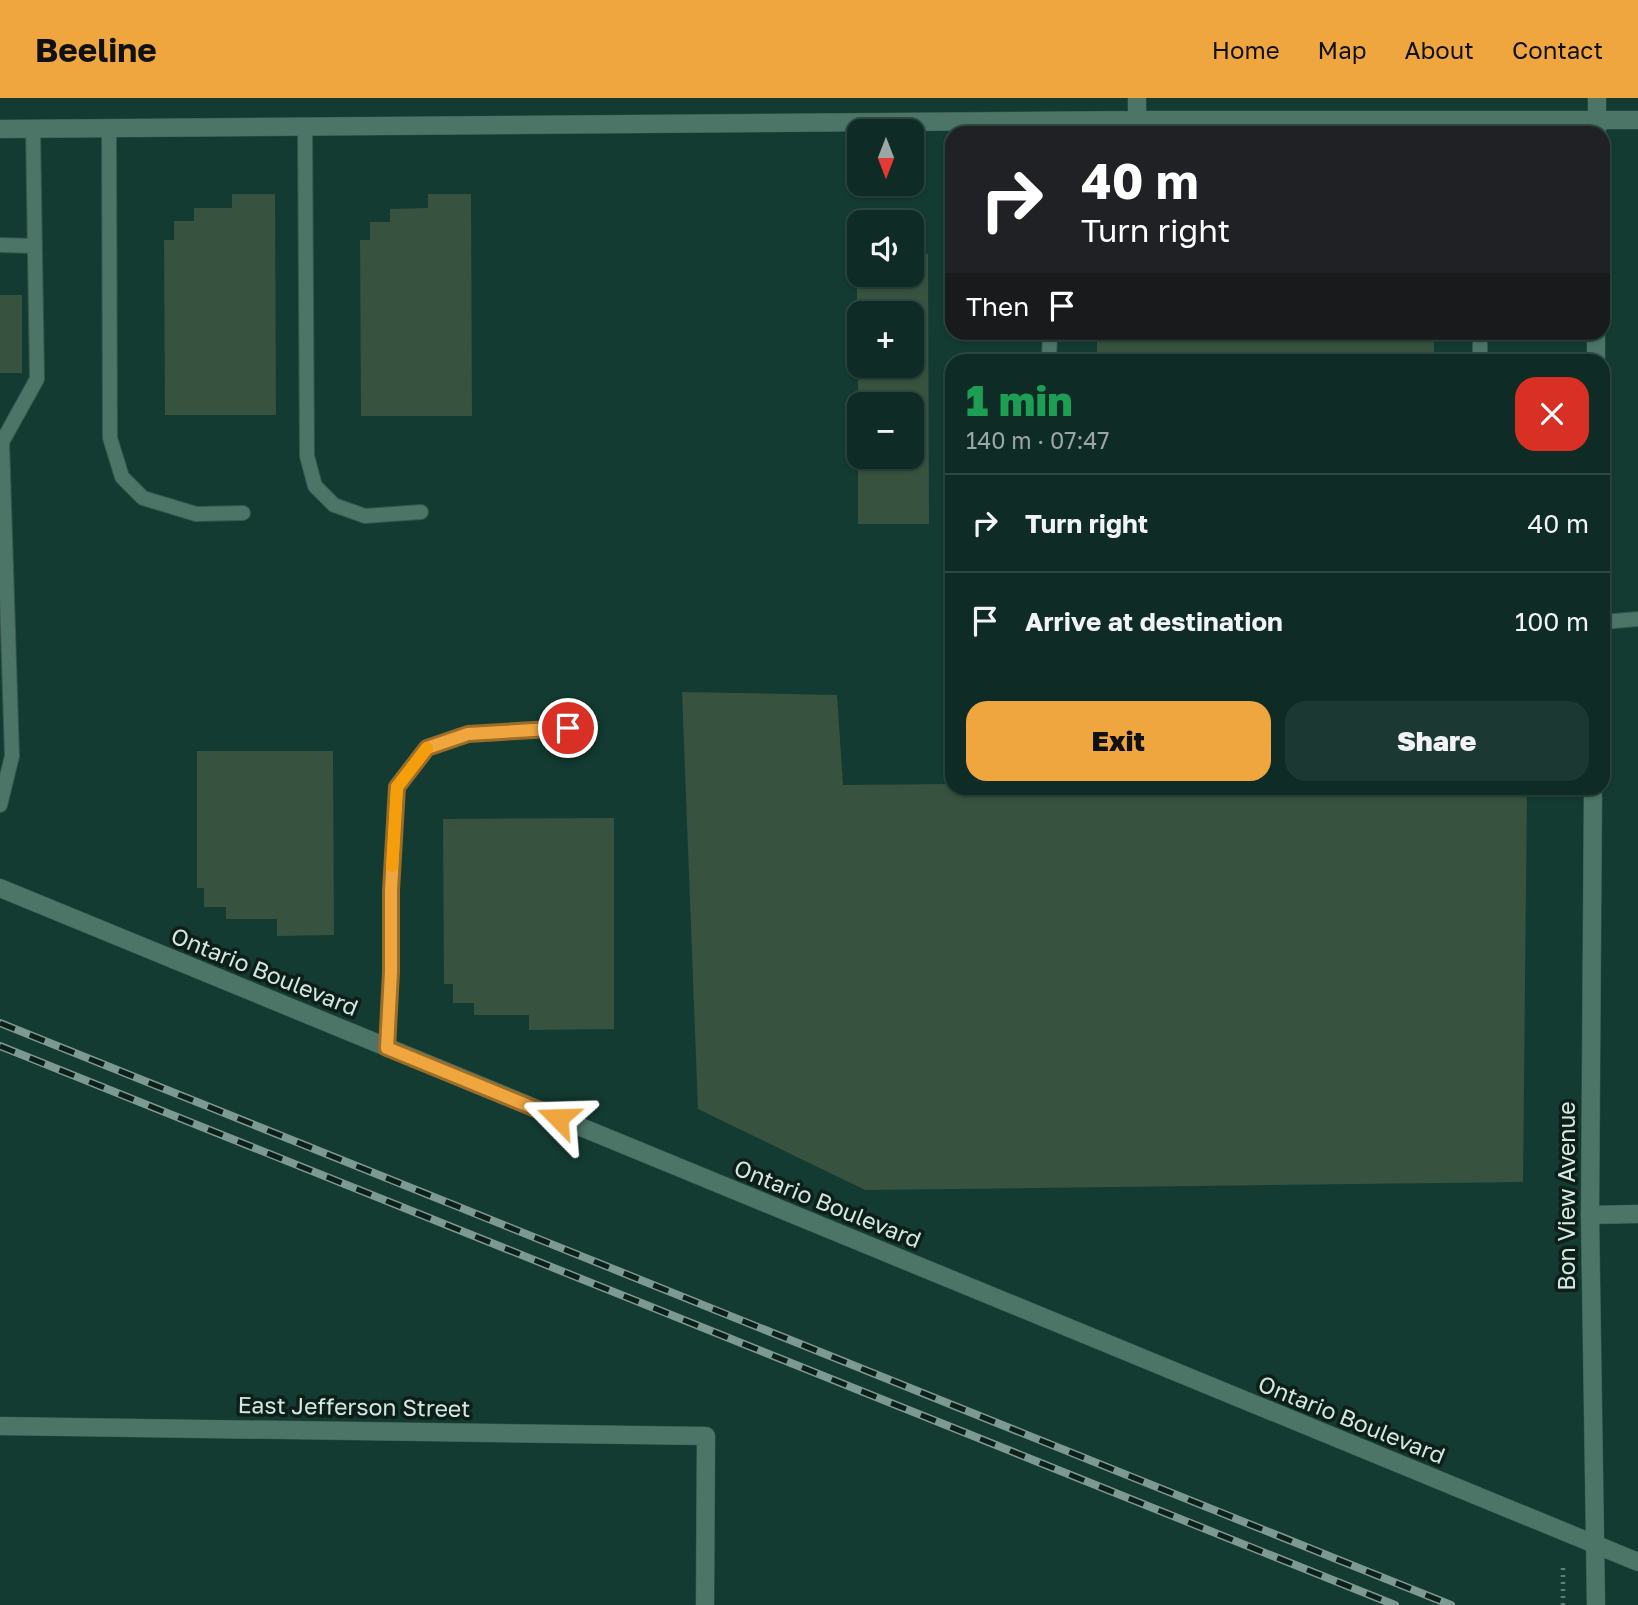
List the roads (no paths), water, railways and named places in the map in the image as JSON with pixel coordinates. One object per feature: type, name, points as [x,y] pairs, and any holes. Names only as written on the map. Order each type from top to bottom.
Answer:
[{"type":"street","points":[[1137,98],[1137,120]]},
{"type":"street","points":[[1597,98],[1597,126]]},
{"type":"street","points":[[1065,126],[1137,120],[1597,126],[1638,120]]},
{"type":"street","points":[[0,129],[945,127]]},
{"type":"street","name":"Bon View Avenue","points":[[1593,795],[1590,1214],[1596,1605]]},
{"type":"street","name":"Ontario Boulevard","points":[[0,888],[1638,1562]]},
{"type":"street","points":[[1590,1214],[1638,1214]]},
{"type":"street","name":"East Jefferson Street","points":[[0,1426],[706,1436],[705,1605]]},
{"type":"lane","points":[[304,127],[307,456],[315,486],[334,505],[365,516],[421,512]]},
{"type":"lane","points":[[109,128],[110,438],[122,477],[143,498],[196,514],[243,513]]},
{"type":"lane","points":[[0,805],[12,756],[2,442],[37,379],[33,129]]},
{"type":"lane","points":[[0,245],[35,246]]},
{"type":"lane","points":[[1610,621],[1638,619]]},
{"type":"lane","points":[[387,1048],[397,787],[427,748],[468,734],[568,728]]},
{"type":"railway","points":[[0,1023],[1451,1605]]},
{"type":"railway","points":[[0,1046],[1395,1605]]}]
